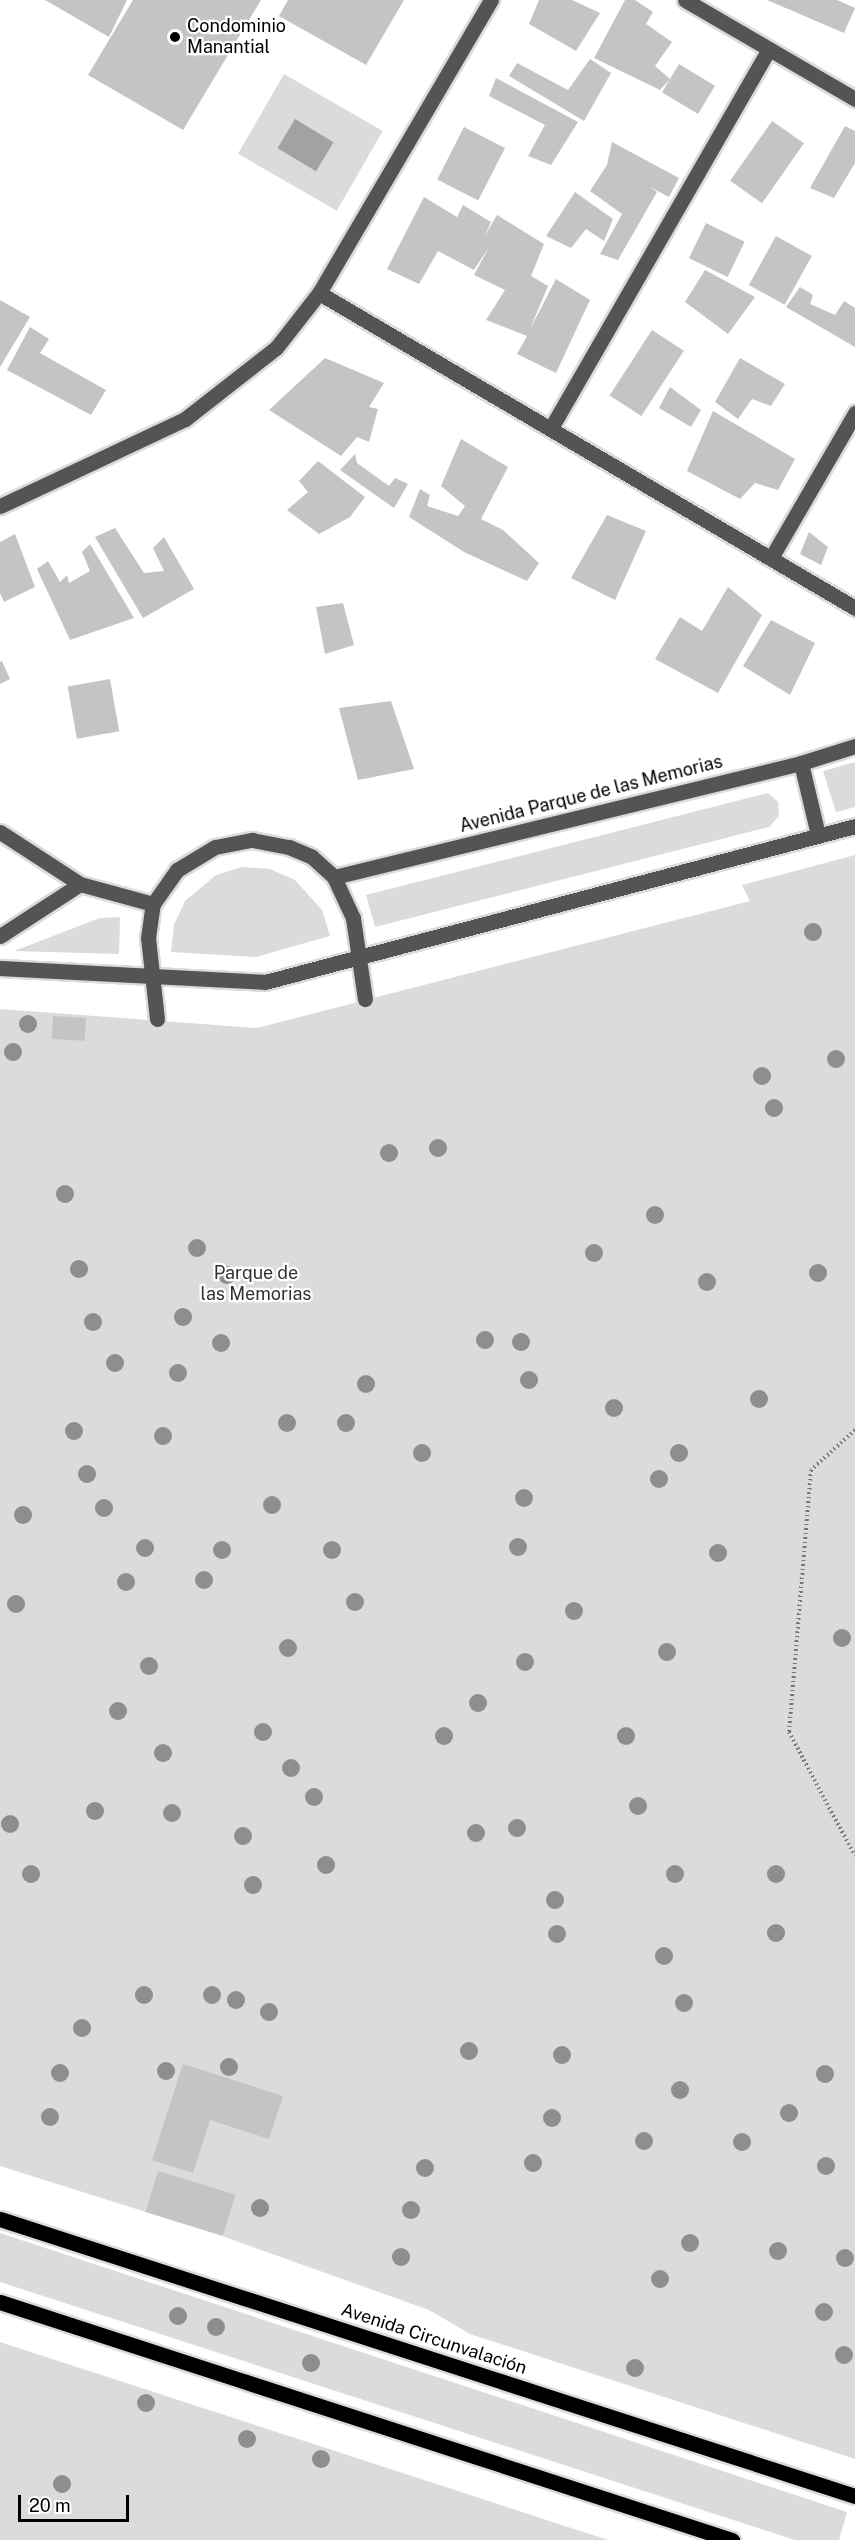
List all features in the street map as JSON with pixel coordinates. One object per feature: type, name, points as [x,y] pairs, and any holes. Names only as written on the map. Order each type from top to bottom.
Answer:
[{"type":"main road","name":"Avenida Circunvalación","points":[[0,2219],[855,2496]]},
{"type":"main road","points":[[0,2302],[732,2540]]},
{"type":"street","points":[[0,506],[185,419],[276,348],[319,293],[491,0]]},
{"type":"street","points":[[685,0],[855,99]]},
{"type":"street","points":[[551,428],[770,50]]},
{"type":"street","points":[[319,293],[855,608]]},
{"type":"street","points":[[771,558],[855,413]]},
{"type":"street","name":"Avenida Parque de las Memorias","points":[[334,877],[801,763],[855,746]]},
{"type":"street","points":[[801,763],[818,836]]},
{"type":"street","points":[[0,968],[264,982],[855,826]]},
{"type":"street","points":[[0,832],[80,884],[153,904]]},
{"type":"street","points":[[157,1019],[148,938],[153,904],[177,870],[216,848],[252,840],[304,854],[334,877],[353,918],[365,999]]},
{"type":"street","points":[[0,936],[80,884]]},
{"type":"path","points":[[855,1430],[811,1470],[789,1732],[855,1856]]},
{"type":"green space","points":[[284,74],[383,131],[337,211],[238,154]]},
{"type":"green space","points":[[855,762],[855,807],[836,812],[823,771]]},
{"type":"green space","points":[[768,793],[778,802],[779,816],[769,827],[375,927],[366,895]]},
{"type":"green space","name":"Parque de las Memorias","points":[[855,855],[855,2459],[470,2334],[429,2310],[222,2236],[0,2166],[0,1009],[257,1028],[750,901],[742,885]]},
{"type":"green space","points":[[242,867],[270,869],[295,880],[322,910],[330,936],[256,957],[171,952],[174,925],[185,901],[216,875]]},
{"type":"green space","points":[[120,917],[119,954],[14,951],[100,918]]},
{"type":"green space","points":[[0,2233],[847,2512],[839,2540],[795,2540],[0,2282]]},
{"type":"green space","points":[[0,2342],[292,2437],[608,2540],[0,2540]]},
{"type":"shaded area","points":[[295,119],[334,142],[316,171],[277,148]]},
{"type":"building","points":[[45,0],[127,0],[109,37]]},
{"type":"building","name":"Condominio Manantial","points":[[133,0],[261,0],[183,130],[88,75]]},
{"type":"building","name":"Condominio Manantial","points":[[288,0],[404,0],[366,65],[279,16]]},
{"type":"building","points":[[539,0],[572,0],[600,13],[576,51],[529,24]]},
{"type":"building","points":[[625,0],[635,0],[653,12],[646,24],[672,42],[655,66],[670,79],[660,90],[594,58]]},
{"type":"building","points":[[767,0],[837,0],[855,8],[844,33]]},
{"type":"building","points":[[590,59],[611,73],[584,121],[509,76],[517,63],[568,90]]},
{"type":"building","points":[[679,64],[715,86],[698,114],[662,92]]},
{"type":"building","points":[[496,78],[578,122],[551,165],[528,156],[545,125],[489,96]]},
{"type":"building","points":[[772,121],[804,143],[762,203],[730,181]]},
{"type":"building","points":[[845,126],[855,131],[855,163],[834,198],[810,188]]},
{"type":"building","points":[[464,127],[505,148],[478,200],[437,180]]},
{"type":"building","points":[[612,142],[679,178],[669,197],[650,187],[657,192],[618,260],[600,254],[622,214],[590,191],[607,165]]},
{"type":"building","points":[[575,192],[613,219],[604,241],[586,229],[571,248],[546,236]]},
{"type":"building","points":[[424,197],[457,217],[463,205],[491,222],[484,237],[497,215],[544,244],[531,276],[548,286],[530,329],[556,279],[590,300],[556,373],[517,354],[527,336],[486,320],[505,290],[474,275],[489,247],[474,270],[438,251],[419,284],[387,269]]},
{"type":"building","points":[[706,223],[745,242],[728,277],[689,258]]},
{"type":"building","points":[[776,236],[812,256],[785,305],[749,285]]},
{"type":"building","points":[[705,270],[755,297],[728,334],[685,302]]},
{"type":"building","points":[[800,287],[813,295],[810,304],[835,315],[844,301],[855,308],[855,347],[786,307]]},
{"type":"building","points":[[0,300],[30,317],[0,367]]},
{"type":"building","points":[[30,327],[49,339],[40,353],[106,390],[91,415],[7,370]]},
{"type":"building","points":[[652,330],[684,351],[641,416],[610,395]]},
{"type":"building","points":[[325,358],[384,383],[369,407],[378,409],[369,442],[357,437],[341,456],[269,410]]},
{"type":"building","points":[[740,358],[785,384],[771,406],[752,399],[738,419],[715,402]]},
{"type":"building","points":[[670,387],[701,410],[691,427],[659,408]]},
{"type":"building","points":[[713,411],[795,459],[778,490],[755,483],[740,499],[687,471]]},
{"type":"building","points":[[461,439],[508,467],[481,519],[503,530],[539,563],[527,581],[464,552],[409,517],[420,489],[430,495],[427,506],[458,516],[465,506],[441,486]]},
{"type":"building","points":[[355,454],[357,463],[389,486],[395,478],[408,484],[394,508],[340,470]]},
{"type":"building","points":[[318,461],[365,497],[350,517],[319,534],[287,510],[308,492],[299,481]]},
{"type":"building","points":[[607,515],[646,531],[615,600],[571,578]]},
{"type":"building","points":[[115,528],[144,573],[164,571],[153,548],[164,537],[194,589],[143,618],[95,537]]},
{"type":"building","points":[[809,532],[828,547],[821,565],[800,554]]},
{"type":"building","points":[[15,534],[35,587],[4,602],[0,593],[0,542]]},
{"type":"building","points":[[90,544],[134,618],[70,640],[37,569],[48,561],[60,582],[67,575],[69,583],[90,571],[82,552]]},
{"type":"building","points":[[728,587],[762,615],[718,693],[655,659],[680,617],[702,631]]},
{"type":"building","points":[[343,603],[354,645],[325,654],[316,607]]},
{"type":"building","points":[[771,620],[815,643],[790,695],[743,666]]},
{"type":"building","points":[[2,661],[10,679],[0,684],[0,662]]},
{"type":"building","points":[[110,679],[119,731],[77,739],[68,686]]},
{"type":"building","points":[[391,701],[414,769],[358,780],[339,708]]},
{"type":"building","points":[[53,1016],[86,1018],[85,1041],[52,1039]]},
{"type":"building","points":[[183,2064],[283,2096],[269,2139],[210,2120],[193,2173],[152,2160]]},
{"type":"building","points":[[158,2171],[235,2195],[223,2236],[145,2212]]},
{"type":"place","name":"Condominio Manantial","points":[[175,37]]}]
